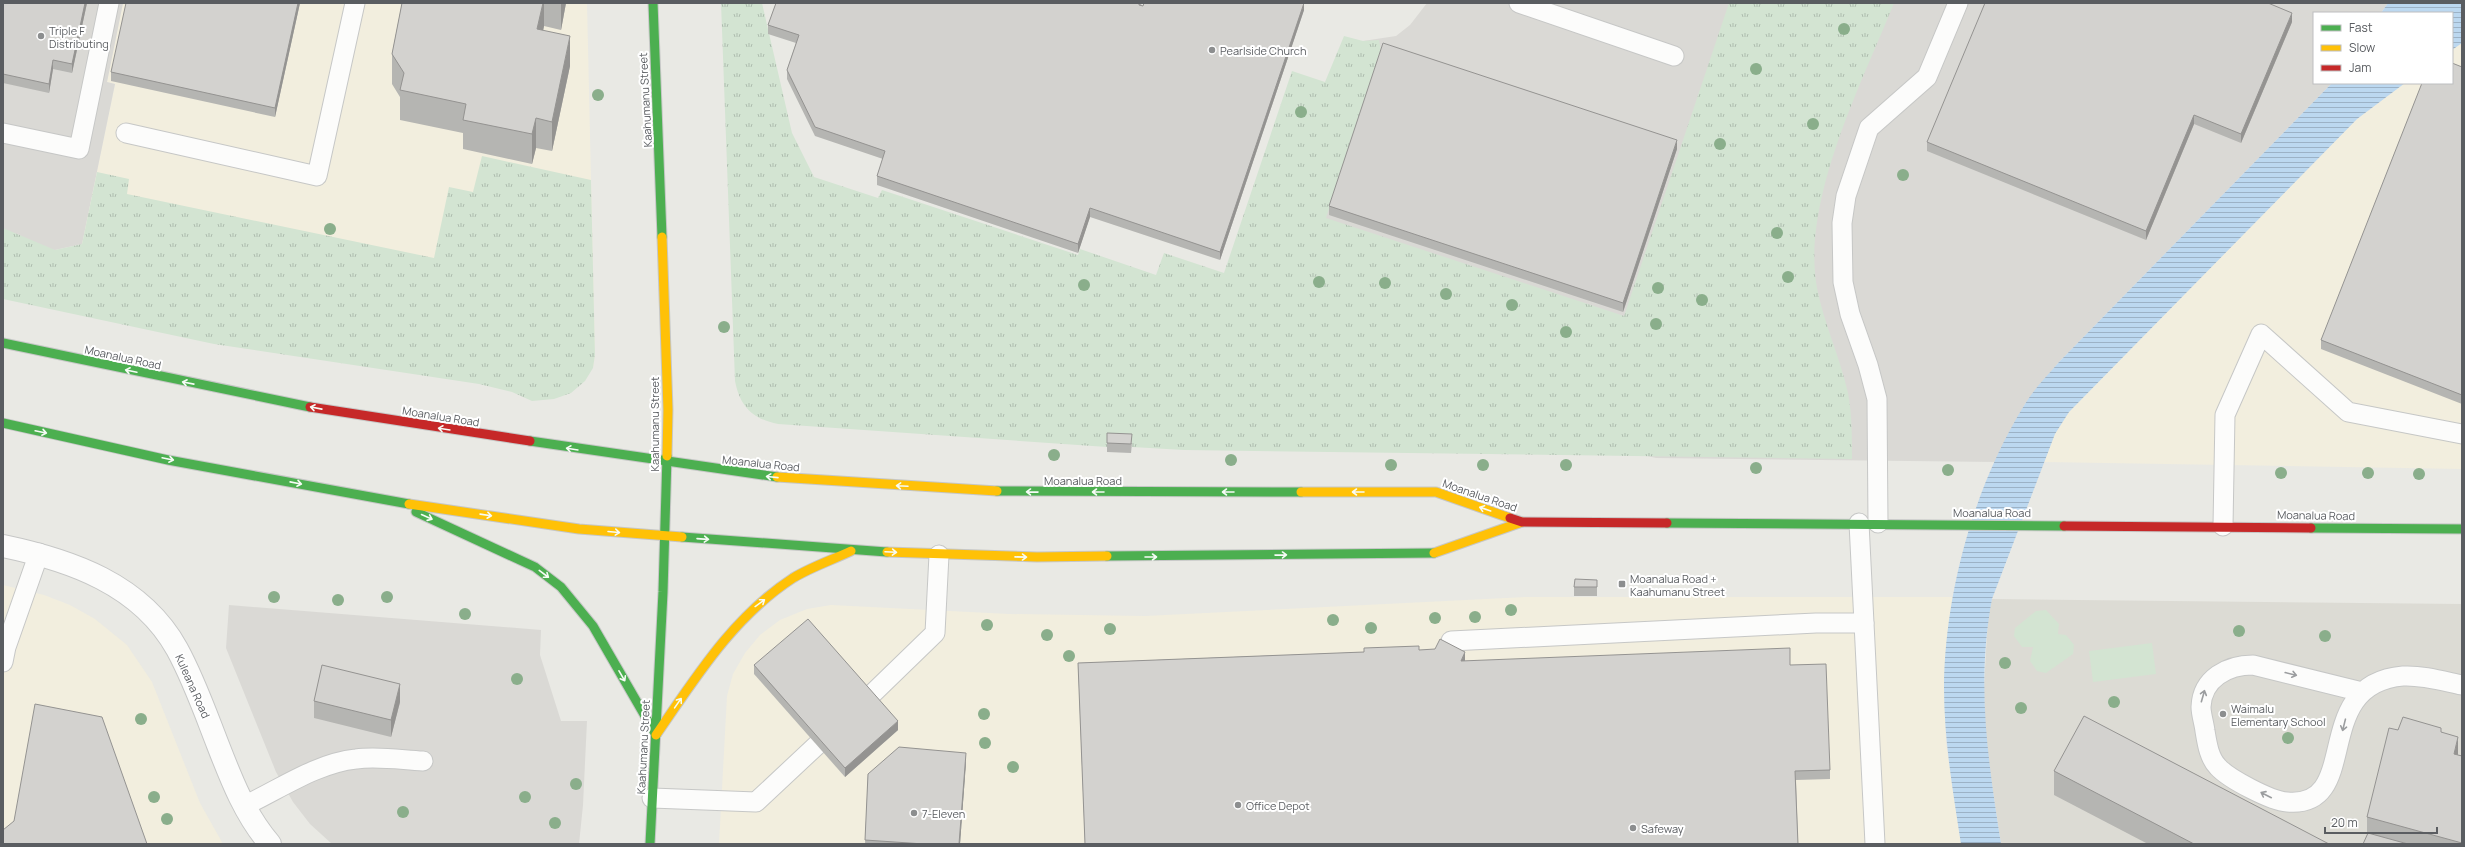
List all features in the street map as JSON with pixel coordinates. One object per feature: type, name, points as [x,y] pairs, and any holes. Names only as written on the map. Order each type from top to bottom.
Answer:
[{"type":"main road","name":"Kaahumanu Street","points":[[650,844],[665,536],[668,410],[663,231],[653,3]]},
{"type":"main road","name":"Moanalua Road","points":[[3,343],[170,379],[343,413],[666,463],[813,481],[996,491],[1436,492],[1522,522],[2020,524],[2462,529]]},
{"type":"main road","name":"Moanalua Road","points":[[3,423],[168,460],[392,501],[579,528],[852,550],[939,555],[1037,557],[1438,553],[1522,522]]},
{"type":"main road","points":[[392,501],[535,567],[561,587],[573,599],[592,626],[656,735],[715,650],[741,619],[794,578],[852,550]]},
{"type":"street","name":"Kuleana Road","points":[[3,546],[39,553],[81,567],[113,584],[137,602],[157,623],[176,647],[195,685],[244,806],[270,844]]},
{"type":"lane","points":[[3,133],[79,149],[109,3]]},
{"type":"lane","points":[[126,133],[316,176],[355,3]]},
{"type":"lane","points":[[1519,3],[1674,56]]},
{"type":"lane","points":[[1878,523],[1877,399],[1868,365],[1850,314],[1843,282],[1842,223],[1846,196],[1869,128],[1927,78],[1958,3]]},
{"type":"lane","points":[[2223,526],[2225,415],[2261,334],[2348,412],[2462,434]]},
{"type":"lane","points":[[1859,523],[1875,844]]},
{"type":"lane","points":[[3,662],[6,647],[39,553]]},
{"type":"lane","points":[[869,697],[935,633],[939,555]]},
{"type":"lane","points":[[1451,641],[1816,623],[1864,623]]},
{"type":"lane","points":[[2362,692],[2253,665],[2238,665],[2224,670],[2212,679],[2202,697],[2201,708],[2210,755],[2217,767],[2225,773],[2274,798],[2286,802],[2299,802],[2312,798],[2321,792],[2332,774],[2346,715],[2351,705],[2362,692],[2379,681],[2402,676],[2429,677],[2462,685]]},
{"type":"lane","points":[[652,798],[756,802],[817,745]]},
{"type":"lane","points":[[244,806],[312,772],[335,763],[357,759],[424,761]]},
{"type":"shaded area","points":[[3,3],[123,3],[107,82],[115,84],[82,244],[55,250],[3,244]]},
{"type":"shaded area","points":[[123,3],[587,3],[595,355],[593,368],[532,318],[82,244],[115,84],[107,82]]},
{"type":"shaded area","points":[[1427,3],[2388,3],[2382,12],[2313,12],[2313,84],[2331,84],[2059,362],[2025,404],[1996,462],[1656,458],[1253,365],[1363,41],[1396,36],[1410,25]]},
{"type":"shaded area","points":[[2462,43],[2462,469],[2044,462],[2054,434],[2069,412],[2357,119],[2404,84],[2453,84],[2453,49]]},
{"type":"shaded area","points":[[3,585],[44,595],[70,605],[95,619],[127,645],[152,682],[200,803],[223,844],[3,844]]},
{"type":"shaded area","points":[[1527,597],[1953,597],[1948,632],[1944,687],[1946,743],[1961,844],[719,844],[727,696],[733,674],[745,653],[760,635],[780,620],[807,609],[831,605],[1009,614],[1145,616]]},
{"type":"shaded area","name":"Waimalu Elementary School","points":[[1992,599],[2462,604],[2462,844],[2001,844],[1985,739],[1984,688],[1988,617]]},
{"type":"shaded area","points":[[229,605],[541,630],[540,655],[561,721],[587,721],[583,805],[579,844],[332,844],[310,824],[293,802],[276,772],[226,648]]},
{"type":"green space","points":[[721,3],[762,3],[792,133],[814,177],[878,198],[882,190],[1078,255],[1080,249],[1156,275],[1164,253],[1224,273],[1292,71],[1325,82],[1344,36],[1363,41],[1379,40],[1381,51],[1326,218],[1624,316],[1729,3],[1894,3],[1851,105],[1838,143],[1826,181],[1818,218],[1814,254],[1817,288],[1820,301],[1848,393],[1851,417],[1852,459],[1184,450],[1132,447],[1132,442],[1107,442],[1107,447],[778,424],[761,419],[744,405],[737,390],[735,381]]},
{"type":"green space","points":[[482,156],[591,180],[595,355],[593,368],[585,381],[571,393],[554,399],[532,401],[512,392],[479,384],[214,344],[3,299],[3,228],[55,250],[82,244],[97,172],[129,179],[127,194],[434,258],[449,187],[473,192]]},
{"type":"green space","points":[[2046,610],[2059,624],[2058,634],[2066,635],[2074,645],[2073,654],[2046,673],[2037,671],[2030,661],[2033,647],[2022,647],[2014,636],[2015,628],[2036,611]]},
{"type":"green space","points":[[2152,643],[2156,674],[2093,682],[2089,651]]},
{"type":"water","points":[[2388,3],[2462,3],[2462,43],[2453,49],[2453,12],[2382,12]]},
{"type":"water","points":[[2331,84],[2404,84],[2357,119],[2069,412],[2055,434],[1992,599],[1987,630],[1984,692],[1988,752],[2001,844],[1961,844],[1950,766],[1944,707],[1946,651],[1950,614],[1957,577],[1977,505],[1991,469],[2007,436],[2029,398],[2059,362]]},
{"type":"building","name":"Triple F Distributing","points":[[3,3],[85,3],[72,64],[53,60],[49,84],[3,74]]},
{"type":"building","points":[[126,3],[298,3],[275,108],[111,72]]},
{"type":"building","points":[[402,3],[543,3],[537,29],[570,36],[552,122],[536,118],[532,134],[463,120],[466,104],[400,90],[404,73],[392,54]]},
{"type":"building","points":[[776,3],[1139,3],[1139,5],[1143,6],[1144,3],[1304,3],[1220,252],[1090,208],[1078,244],[877,176],[885,151],[815,127],[787,70],[799,35],[768,25]]},
{"type":"building","points":[[1985,3],[2268,3],[2292,13],[2241,134],[2194,115],[2146,231],[1927,142]]},
{"type":"building","points":[[1383,43],[1677,140],[1623,303],[1329,206]]},
{"type":"building","points":[[2453,63],[2462,67],[2462,395],[2321,340],[2422,84],[2453,84]]},
{"type":"building","points":[[1107,433],[1132,434],[1131,444],[1107,443]]},
{"type":"building","points":[[1575,579],[1597,580],[1597,587],[1574,587]]},
{"type":"building","points":[[808,619],[898,721],[845,768],[754,665]]},
{"type":"building","points":[[1440,639],[1465,652],[1461,661],[1790,648],[1790,665],[1826,664],[1830,770],[1795,771],[1798,844],[1085,844],[1078,663],[1364,652],[1364,648],[1419,646],[1419,650],[1435,649]]},
{"type":"building","points":[[322,665],[400,684],[391,720],[314,701]]},
{"type":"building","points":[[35,704],[102,717],[147,844],[3,844],[3,830],[14,821]]},
{"type":"building","points":[[2084,716],[2329,844],[2194,844],[2054,771]]},
{"type":"building","points":[[2403,717],[2441,728],[2441,732],[2458,737],[2454,754],[2462,756],[2462,843],[2367,817],[2389,728],[2398,730]]},
{"type":"building","name":"7-Eleven","points":[[899,747],[966,753],[959,844],[924,844],[865,840],[868,774]]},
{"type":"building","points":[[2368,833],[2408,844],[2363,844]]},
{"type":"traffic: fast","points":[[653,3],[662,237]]},
{"type":"traffic: fast","points":[[3,343],[310,407]]},
{"type":"traffic: fast","points":[[3,423],[168,460],[409,504]]},
{"type":"traffic: fast","points":[[530,441],[777,477]]},
{"type":"traffic: fast","points":[[650,844],[663,592],[667,456]]},
{"type":"traffic: fast","points":[[997,491],[1301,492]]},
{"type":"traffic: fast","points":[[416,512],[535,567],[561,587],[593,626],[656,735]]},
{"type":"traffic: fast","points":[[1667,523],[2064,526]]},
{"type":"traffic: fast","points":[[2311,528],[2462,529]]},
{"type":"traffic: fast","points":[[682,537],[887,552]]},
{"type":"traffic: fast","points":[[1107,556],[1434,553]]},
{"type":"traffic: slow","points":[[662,237],[668,410],[667,456]]},
{"type":"traffic: slow","points":[[777,477],[997,491]]},
{"type":"traffic: slow","points":[[1301,492],[1436,492],[1510,518]]},
{"type":"traffic: slow","points":[[409,504],[579,529],[682,537]]},
{"type":"traffic: slow","points":[[1434,553],[1522,522]]},
{"type":"traffic: slow","points":[[656,735],[717,649],[752,611],[793,578],[851,551]]},
{"type":"traffic: slow","points":[[887,552],[1037,557],[1107,556]]},
{"type":"traffic: jam","points":[[310,407],[530,441]]},
{"type":"traffic: jam","points":[[1510,518],[1522,522],[1667,523]]},
{"type":"traffic: jam","points":[[2064,526],[2311,528]]},
{"type":"place","name":"Triple F Distributing","points":[[41,36]]},
{"type":"place","name":"Pearlside Church","points":[[1212,50]]},
{"type":"place","name":"Moanalua Road + Kaahumanu Street","points":[[1622,584]]},
{"type":"place","name":"Waimalu Elementary School","points":[[2223,714]]},
{"type":"place","name":"Office Depot","points":[[1238,805]]},
{"type":"place","name":"7-Eleven","points":[[914,813]]},
{"type":"place","name":"Safeway","points":[[1633,828]]}]
